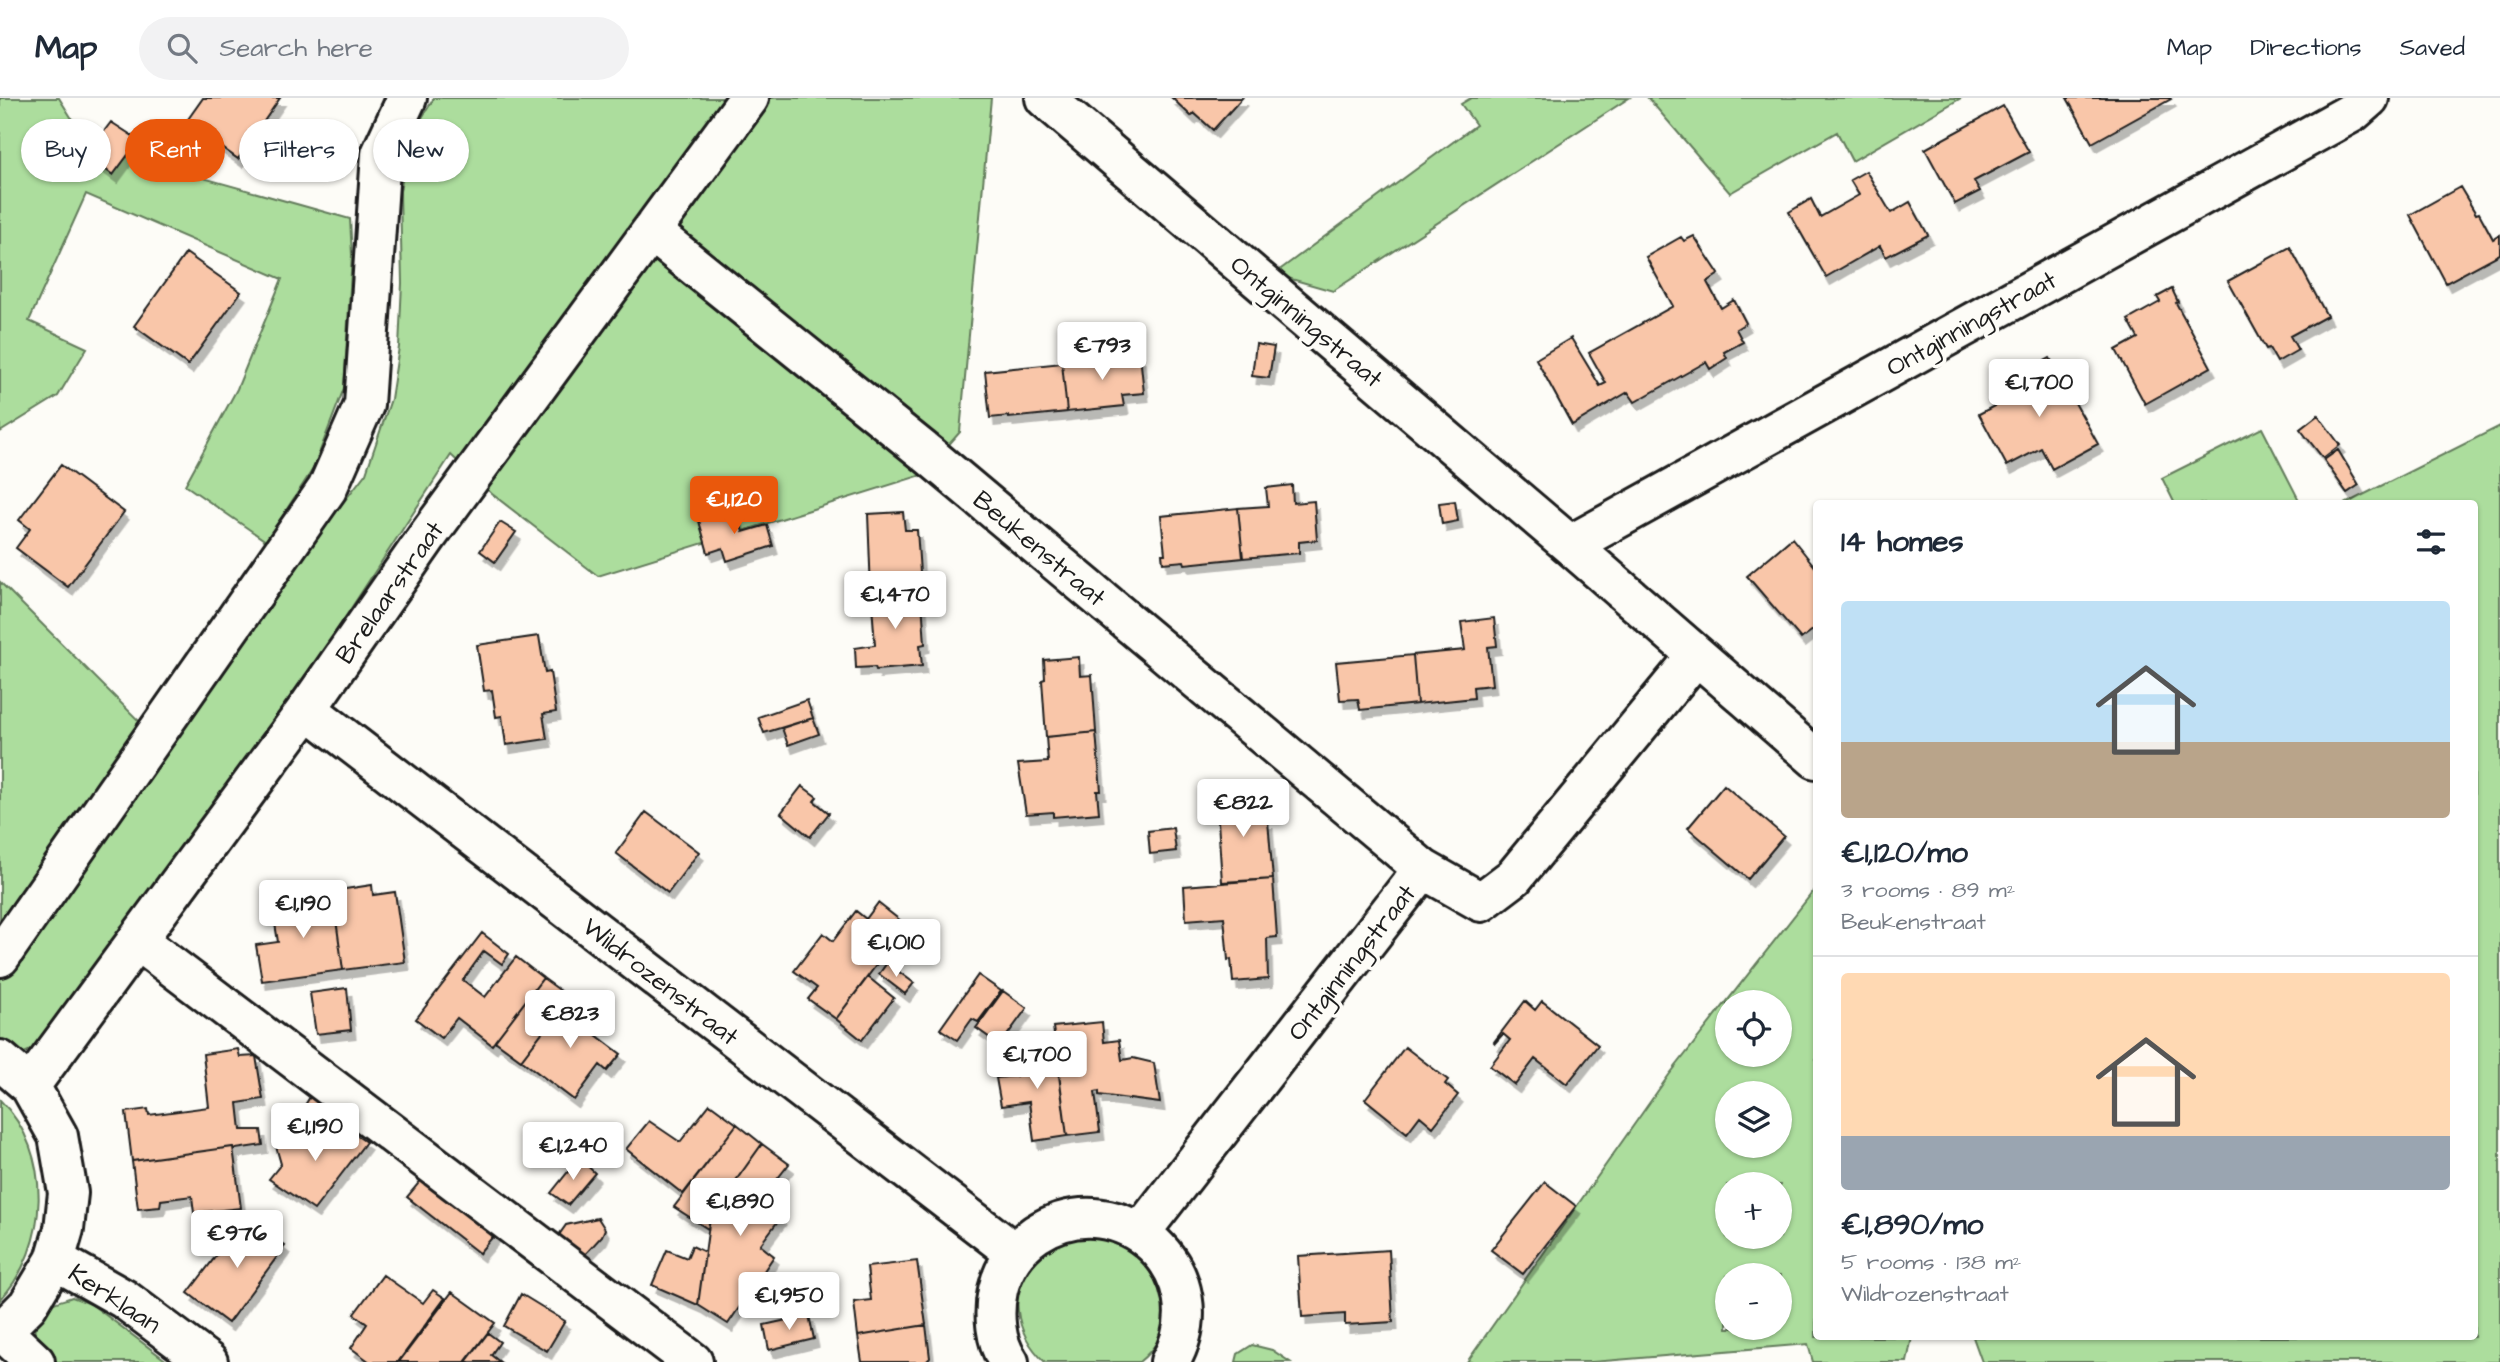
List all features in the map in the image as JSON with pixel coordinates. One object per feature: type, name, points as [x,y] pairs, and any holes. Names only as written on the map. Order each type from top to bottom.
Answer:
[{"type":"street","points":[[0,957],[327,489],[363,405],[381,154],[407,98]]},
{"type":"street","name":"Brelaarstraat","points":[[30,1086],[307,709],[429,534],[748,98]]},
{"type":"street","name":"Ontginningstraat","points":[[1045,98],[1570,545],[1813,756]]},
{"type":"street","name":"Ontginningstraat","points":[[1570,545],[2353,112],[2369,98]]},
{"type":"street","name":"Beukenstraat","points":[[652,232],[930,456],[1423,869]]},
{"type":"street","name":"Ontginningstraat","points":[[1140,1233],[1423,869],[1481,902],[1514,877],[1696,656]]},
{"type":"street","name":"Wildrozenstraat","points":[[307,709],[1015,1253]]},
{"type":"street","points":[[137,940],[693,1362]]},
{"type":"street","points":[[0,1060],[30,1086],[58,1136],[68,1192],[64,1229],[55,1260],[28,1305],[1,1332],[35,1362]]},
{"type":"street","points":[[1009,1362],[997,1331],[995,1303],[1001,1277],[1015,1253],[1038,1233],[1064,1221],[1084,1218],[1123,1224],[1156,1245],[1168,1260],[1177,1277],[1184,1315],[1181,1335],[1170,1362]]},
{"type":"street","name":"Kerklaan","points":[[55,1260],[124,1299],[208,1362]]},
{"type":"green space","points":[[0,98],[59,98],[72,119],[21,119],[21,182],[111,182],[111,152],[125,156],[125,182],[218,182],[350,219],[352,255],[344,388],[313,469],[266,541],[185,485],[237,389],[282,279],[86,194],[29,321],[87,348],[58,396],[0,432]]},
{"type":"green space","points":[[434,98],[991,98],[960,432],[922,475],[598,576],[492,494],[451,455],[331,639],[45,1042],[18,1054],[0,1051],[0,978],[318,535],[366,473],[391,399],[399,347],[402,182],[469,182],[469,119],[421,119]]},
{"type":"green space","points":[[1471,98],[1629,98],[1333,291],[1274,274],[1476,125],[1461,104]]},
{"type":"green space","points":[[1648,98],[1961,98],[1852,161],[1837,132],[1730,193]]},
{"type":"green space","points":[[2500,426],[2500,1362],[1982,1362],[1974,1340],[2478,1340],[2478,500],[2353,500]]},
{"type":"green space","points":[[2262,428],[2299,500],[2173,500],[2162,478]]},
{"type":"green space","points":[[0,582],[142,724],[0,935]]},
{"type":"green space","points":[[1813,892],[1813,1340],[1911,1340],[1907,1362],[1813,1362],[1808,1344],[1592,1362],[1467,1362],[1669,1075],[1715,1016],[1715,1067],[1792,1067],[1792,990],[1736,990]]},
{"type":"green space","points":[[0,1100],[18,1122],[30,1146],[37,1173],[39,1200],[36,1227],[28,1254],[16,1278],[0,1300]]},
{"type":"green space","points":[[1104,1229],[1153,1258],[1165,1313],[1159,1338],[1139,1362],[1045,1362],[1026,1338],[1021,1324],[1018,1310],[1020,1282],[1026,1269],[1046,1244]]},
{"type":"green space","points":[[72,1297],[91,1304],[168,1362],[48,1362],[35,1340],[35,1325],[51,1305]]},
{"type":"green space","points":[[1252,1345],[1272,1350],[1290,1362],[1236,1362],[1238,1354]]},
{"type":"building","points":[[203,98],[280,98],[266,119],[239,119],[238,159],[225,150],[225,119],[188,119]]},
{"type":"building","points":[[1172,98],[1242,98],[1213,130],[1194,113],[1191,116]]},
{"type":"building","points":[[2067,98],[2170,98],[2171,99],[2092,143]]},
{"type":"building","points":[[2003,106],[2029,152],[1974,181],[1980,191],[1955,204],[1925,149]]},
{"type":"building","points":[[111,122],[125,131],[125,159],[113,175]]},
{"type":"building","points":[[1866,171],[1891,213],[1910,202],[1928,235],[1886,257],[1880,246],[1826,277],[1789,212],[1811,199],[1820,217],[1859,195],[1850,180]]},
{"type":"building","points":[[2460,187],[2476,214],[2479,213],[2493,239],[2500,235],[2500,254],[2446,283],[2410,215]]},
{"type":"building","points":[[1694,236],[1719,274],[1707,282],[1721,308],[1734,300],[1746,323],[1736,329],[1743,342],[1724,352],[1727,358],[1710,369],[1706,362],[1635,402],[1628,392],[1572,425],[1536,359],[1571,338],[1600,386],[1606,383],[1589,353],[1673,306],[1646,257],[1681,237],[1684,241]]},
{"type":"building","points":[[2290,247],[2327,316],[2290,336],[2298,350],[2277,362],[2269,348],[2266,349],[2228,281]]},
{"type":"building","points":[[186,253],[241,292],[188,365],[134,326]]},
{"type":"building","points":[[2172,289],[2178,302],[2176,303],[2211,367],[2145,404],[2116,350],[2138,338],[2128,320],[2160,302],[2157,297]]},
{"type":"building","points":[[1256,344],[1274,347],[1269,378],[1252,376]]},
{"type":"building","points":[[1140,355],[1144,393],[1122,395],[1124,406],[1067,412],[1062,363]]},
{"type":"building","points":[[2050,358],[2098,444],[2052,469],[2041,448],[2007,466],[1979,414],[2013,396],[2005,382]]},
{"type":"building","points":[[1062,363],[1067,412],[990,418],[985,371]]},
{"type":"building","points":[[2318,415],[2340,445],[2323,458],[2300,429]]},
{"type":"building","points":[[2338,450],[2359,485],[2347,493],[2324,460]]},
{"type":"building","points":[[61,465],[124,512],[68,587],[16,548],[30,529],[19,520]]},
{"type":"building","points":[[1292,485],[1293,503],[1314,501],[1317,540],[1299,542],[1299,553],[1243,558],[1238,508],[1268,506],[1266,488]]},
{"type":"building","points":[[1455,501],[1458,521],[1442,524],[1439,503]]},
{"type":"building","points":[[1238,508],[1243,558],[1185,564],[1184,561],[1163,563],[1162,554],[1165,554],[1161,516]]},
{"type":"building","points":[[736,511],[743,532],[767,525],[773,546],[727,561],[723,548],[708,553],[699,521]]},
{"type":"building","points":[[903,512],[905,530],[917,530],[921,587],[871,591],[868,514]]},
{"type":"building","points":[[500,522],[516,532],[495,562],[480,551]]},
{"type":"building","points":[[1792,538],[1813,564],[1813,630],[1801,639],[1747,576]]},
{"type":"building","points":[[921,587],[925,644],[920,645],[922,666],[876,670],[875,667],[856,668],[855,648],[875,645],[871,591]]},
{"type":"building","points":[[1494,618],[1497,646],[1488,647],[1492,685],[1473,687],[1474,698],[1417,704],[1413,655],[1465,650],[1461,622]]},
{"type":"building","points":[[539,636],[545,673],[550,672],[556,712],[543,714],[547,739],[506,745],[502,716],[496,717],[492,690],[484,691],[477,645]]},
{"type":"building","points":[[1413,655],[1417,704],[1360,710],[1358,699],[1340,700],[1336,662]]},
{"type":"building","points":[[1079,657],[1080,676],[1092,675],[1096,732],[1046,737],[1042,680],[1045,679],[1044,660]]},
{"type":"building","points":[[807,700],[813,718],[764,733],[758,717]]},
{"type":"building","points":[[813,718],[819,734],[788,745],[782,728]]},
{"type":"building","points":[[1096,732],[1101,791],[1097,791],[1099,813],[1053,817],[1053,812],[1026,814],[1018,764],[1048,762],[1046,737]]},
{"type":"building","points":[[1724,785],[1784,836],[1748,879],[1688,828]]},
{"type":"building","points":[[802,786],[817,797],[814,801],[829,813],[810,837],[781,813]]},
{"type":"building","points":[[1254,788],[1257,821],[1268,821],[1273,879],[1222,882],[1217,806],[1227,805],[1227,789]]},
{"type":"building","points":[[646,812],[699,852],[668,893],[616,853]]},
{"type":"building","points":[[1173,828],[1176,851],[1150,854],[1148,831]]},
{"type":"building","points":[[1273,879],[1277,937],[1267,938],[1268,979],[1233,982],[1224,917],[1186,920],[1184,886]]},
{"type":"building","points":[[372,885],[373,895],[395,892],[405,962],[343,970],[332,891]]},
{"type":"building","points":[[332,891],[343,970],[262,981],[256,945],[278,942],[273,911],[294,908],[293,896]]},
{"type":"building","points":[[878,903],[906,925],[836,1019],[808,999],[817,988],[794,971],[823,933],[833,941],[856,911],[866,919]]},
{"type":"building","points":[[482,933],[509,954],[502,964],[484,951],[463,980],[485,997],[516,957],[543,978],[492,1045],[457,1018],[441,1038],[416,1019]]},
{"type":"building","points":[[887,963],[914,983],[905,994],[879,974]]},
{"type":"building","points":[[978,975],[1001,991],[978,1022],[972,1019],[957,1040],[940,1029]]},
{"type":"building","points":[[868,977],[894,998],[862,1040],[836,1019]]},
{"type":"building","points":[[543,978],[569,997],[521,1060],[495,1041]]},
{"type":"building","points":[[347,988],[351,1030],[316,1034],[310,993]]},
{"type":"building","points":[[1003,991],[1027,1008],[1000,1045],[976,1028]]},
{"type":"building","points":[[569,997],[595,1018],[587,1028],[621,1054],[607,1071],[600,1065],[574,1100],[521,1060]]},
{"type":"building","points":[[1525,1001],[1535,1010],[1542,1001],[1598,1045],[1567,1084],[1535,1059],[1515,1085],[1490,1066],[1510,1040],[1503,1034],[1494,1042]]},
{"type":"building","points":[[1102,1022],[1104,1042],[1119,1040],[1122,1060],[1133,1058],[1154,1063],[1160,1103],[1099,1095],[1099,1091],[1095,1092],[1100,1132],[1067,1136],[1053,1027]]},
{"type":"building","points":[[1055,1045],[1067,1136],[1034,1141],[1029,1102],[1001,1106],[996,1078],[1016,1076],[1012,1051]]},
{"type":"building","points":[[1405,1047],[1448,1080],[1445,1084],[1458,1095],[1433,1127],[1420,1116],[1407,1133],[1365,1099]]},
{"type":"building","points":[[238,1049],[240,1057],[256,1056],[263,1099],[238,1103],[241,1130],[261,1130],[263,1145],[132,1161],[126,1112],[148,1109],[149,1115],[209,1107],[203,1054]]},
{"type":"building","points":[[315,1089],[341,1107],[330,1123],[305,1105]]},
{"type":"building","points":[[710,1104],[737,1124],[683,1194],[626,1149],[649,1121],[680,1142]]},
{"type":"building","points":[[330,1123],[341,1131],[344,1127],[366,1142],[314,1210],[269,1179],[281,1164],[275,1143],[319,1135]]},
{"type":"building","points":[[737,1124],[762,1144],[710,1217],[708,1229],[674,1207]]},
{"type":"building","points":[[762,1144],[789,1164],[760,1201],[781,1217],[760,1245],[774,1256],[728,1324],[698,1305],[710,1217]]},
{"type":"building","points":[[233,1147],[241,1208],[194,1213],[192,1196],[161,1200],[160,1207],[138,1209],[132,1161]]},
{"type":"building","points":[[579,1158],[595,1173],[568,1205],[551,1193]]},
{"type":"building","points":[[422,1179],[496,1233],[480,1254],[407,1197]]},
{"type":"building","points":[[1545,1182],[1576,1206],[1523,1274],[1491,1250]]},
{"type":"building","points":[[598,1218],[605,1229],[602,1236],[580,1260],[554,1242],[566,1225]]},
{"type":"building","points":[[251,1220],[285,1246],[228,1323],[188,1293],[231,1236]]},
{"type":"building","points":[[692,1246],[705,1252],[698,1305],[652,1285],[667,1250],[687,1258]]},
{"type":"building","points":[[1389,1250],[1393,1322],[1345,1325],[1345,1314],[1302,1317],[1298,1256]]},
{"type":"building","points":[[917,1261],[926,1325],[858,1336],[854,1302],[871,1300],[867,1267]]},
{"type":"building","points":[[383,1275],[423,1303],[433,1290],[445,1298],[398,1362],[370,1362],[351,1348],[367,1324],[354,1314]]},
{"type":"building","points":[[452,1292],[495,1323],[465,1362],[399,1362]]},
{"type":"building","points":[[521,1294],[565,1321],[547,1351],[504,1326]]},
{"type":"building","points":[[809,1315],[814,1339],[769,1350],[764,1325]]},
{"type":"building","points":[[926,1325],[930,1358],[926,1362],[862,1362],[858,1336]]},
{"type":"building","points":[[488,1333],[500,1342],[491,1355],[500,1362],[466,1362]]}]
